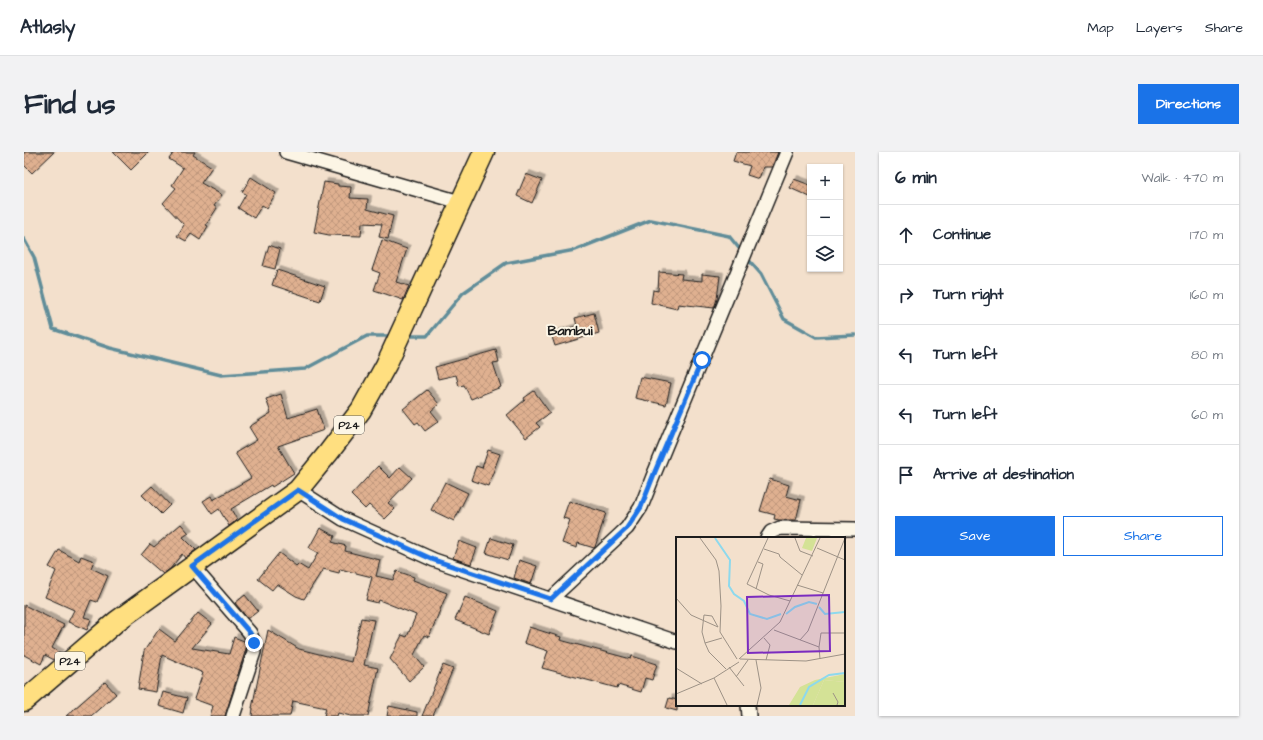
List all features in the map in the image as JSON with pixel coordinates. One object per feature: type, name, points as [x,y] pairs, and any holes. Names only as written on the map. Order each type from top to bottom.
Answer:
[{"type":"main road","name":"P24","points":[[24,701],[117,621],[298,490],[329,452],[364,403],[386,365],[484,152]]},
{"type":"street","points":[[286,152],[460,202]]},
{"type":"street","points":[[551,599],[627,528],[641,507],[787,152]]},
{"type":"street","points":[[298,490],[343,519],[434,560],[676,642]]},
{"type":"street","points":[[768,537],[771,532],[780,528],[855,529]]},
{"type":"street","points":[[192,566],[250,633],[254,643],[254,652],[233,716]]},
{"type":"street","points":[[748,706],[749,716]]},
{"type":"building","points":[[24,152],[54,152],[32,173],[24,165]]},
{"type":"building","points":[[113,152],[149,152],[131,170]]},
{"type":"building","points":[[174,152],[195,152],[193,155],[212,167],[201,183],[222,195],[214,206],[217,208],[206,225],[208,226],[200,240],[191,234],[186,241],[177,236],[184,225],[163,203],[176,188],[172,185],[183,168],[169,159]]},
{"type":"building","points":[[736,152],[778,152],[772,167],[763,167],[759,179],[747,175],[750,166],[733,161]]},
{"type":"building","points":[[526,174],[542,180],[532,203],[517,196]]},
{"type":"building","points":[[251,177],[276,193],[267,208],[262,205],[254,218],[238,208],[246,194],[242,192]]},
{"type":"building","points":[[794,179],[807,184],[807,196],[790,188]]},
{"type":"building","points":[[324,182],[338,184],[338,186],[351,187],[350,198],[368,199],[367,209],[393,216],[388,239],[379,237],[382,224],[362,223],[361,236],[329,235],[314,232]]},
{"type":"building","points":[[382,240],[407,249],[396,282],[409,286],[403,300],[374,290],[380,273],[372,270]]},
{"type":"building","points":[[269,245],[280,249],[275,269],[263,266]]},
{"type":"building","points":[[277,270],[325,286],[320,301],[272,285]]},
{"type":"building","points":[[659,272],[682,274],[681,279],[702,281],[702,274],[720,276],[717,299],[714,308],[678,304],[677,309],[651,303],[653,290],[658,291]]},
{"type":"building","points":[[594,313],[599,333],[555,346],[551,334],[577,326],[575,318]]},
{"type":"building","points":[[496,350],[499,362],[493,363],[501,387],[471,399],[464,385],[459,386],[456,375],[438,379],[435,367]]},
{"type":"building","points":[[640,377],[671,383],[666,405],[635,398]]},
{"type":"building","points":[[427,390],[439,404],[431,411],[439,421],[425,431],[418,422],[415,424],[403,409]]},
{"type":"building","points":[[534,391],[550,413],[536,423],[540,427],[526,438],[507,415],[525,400],[524,398]]},
{"type":"building","points":[[281,394],[288,418],[317,409],[324,430],[278,446],[294,473],[272,487],[271,485],[231,509],[237,520],[229,526],[219,509],[212,514],[203,501],[211,496],[213,500],[251,478],[235,453],[257,440],[249,427],[271,413],[266,399]]},
{"type":"building","points":[[488,450],[500,454],[488,486],[471,480],[476,466],[482,468]]},
{"type":"building","points":[[378,466],[390,478],[400,467],[412,478],[388,503],[395,509],[385,519],[369,505],[365,509],[351,495]]},
{"type":"building","points":[[770,479],[789,485],[786,496],[801,500],[796,520],[774,519],[775,515],[760,511]]},
{"type":"building","points":[[445,482],[468,493],[454,521],[431,510]]},
{"type":"building","points":[[152,486],[170,505],[161,514],[142,495]]},
{"type":"building","points":[[569,501],[606,513],[594,548],[578,543],[577,548],[562,543],[570,520],[563,518]]},
{"type":"building","points":[[181,524],[189,533],[183,537],[196,550],[185,558],[182,554],[170,569],[163,574],[141,555],[150,544],[154,547]]},
{"type":"building","points":[[320,528],[335,536],[332,542],[346,546],[345,551],[380,560],[376,576],[393,580],[397,571],[414,577],[413,580],[447,593],[429,637],[424,635],[414,655],[424,667],[409,681],[390,659],[402,635],[407,637],[416,615],[379,600],[378,603],[366,600],[372,577],[340,569],[339,573],[323,569],[304,599],[296,596],[277,584],[272,590],[258,579],[279,553],[296,566],[298,564],[308,570],[318,553],[309,548]]},
{"type":"building","points":[[491,538],[513,545],[508,560],[486,553]]},
{"type":"building","points":[[459,541],[477,548],[471,564],[453,558]]},
{"type":"building","points":[[59,550],[79,561],[81,556],[94,561],[91,568],[108,576],[97,602],[91,600],[84,617],[91,619],[87,630],[68,622],[74,610],[45,597],[56,571],[49,567]]},
{"type":"building","points":[[519,560],[537,566],[531,584],[514,578]]},
{"type":"building","points":[[245,595],[258,611],[248,619],[235,603]]},
{"type":"building","points":[[465,597],[498,611],[489,634],[455,620]]},
{"type":"building","points":[[24,605],[64,625],[52,648],[60,653],[54,660],[45,655],[41,664],[24,655]]},
{"type":"building","points":[[198,613],[212,624],[192,648],[229,654],[234,637],[244,641],[246,645],[225,716],[210,716],[213,706],[194,699],[203,673],[162,655],[156,692],[138,689],[144,651],[159,629],[175,641]]},
{"type":"building","points":[[361,618],[374,620],[364,665],[378,668],[368,716],[351,716],[338,713],[337,716],[324,716],[326,708],[293,701],[290,716],[252,716],[252,708],[268,630],[299,649],[351,662]]},
{"type":"building","points":[[529,627],[561,637],[560,640],[631,659],[632,656],[657,664],[652,680],[645,678],[641,692],[618,685],[617,688],[542,668],[548,651],[524,643]]},
{"type":"building","points":[[443,665],[453,669],[433,716],[422,716]]},
{"type":"building","points":[[105,682],[116,694],[91,716],[66,716]]},
{"type":"building","points":[[163,692],[187,698],[183,713],[159,706]]},
{"type":"building","points":[[669,698],[676,700],[677,711],[666,708]]},
{"type":"building","points":[[389,706],[417,712],[417,716],[387,716]]},
{"type":"waterway","points":[[406,336],[427,336],[463,293],[506,263],[575,250],[651,220],[729,236],[742,252]]},
{"type":"waterway","points":[[24,239],[34,257],[53,329],[110,348],[221,375],[305,369],[367,336],[392,336]]},
{"type":"waterway","points":[[746,257],[761,274],[784,319],[816,337],[855,335]]},
{"type":"district","name":"Bambui","points":[[570,330]]},
{"type":"route","points":[[254,643],[250,633],[192,566],[298,490],[343,519],[434,560],[551,599],[627,528],[641,507],[702,360]]}]
